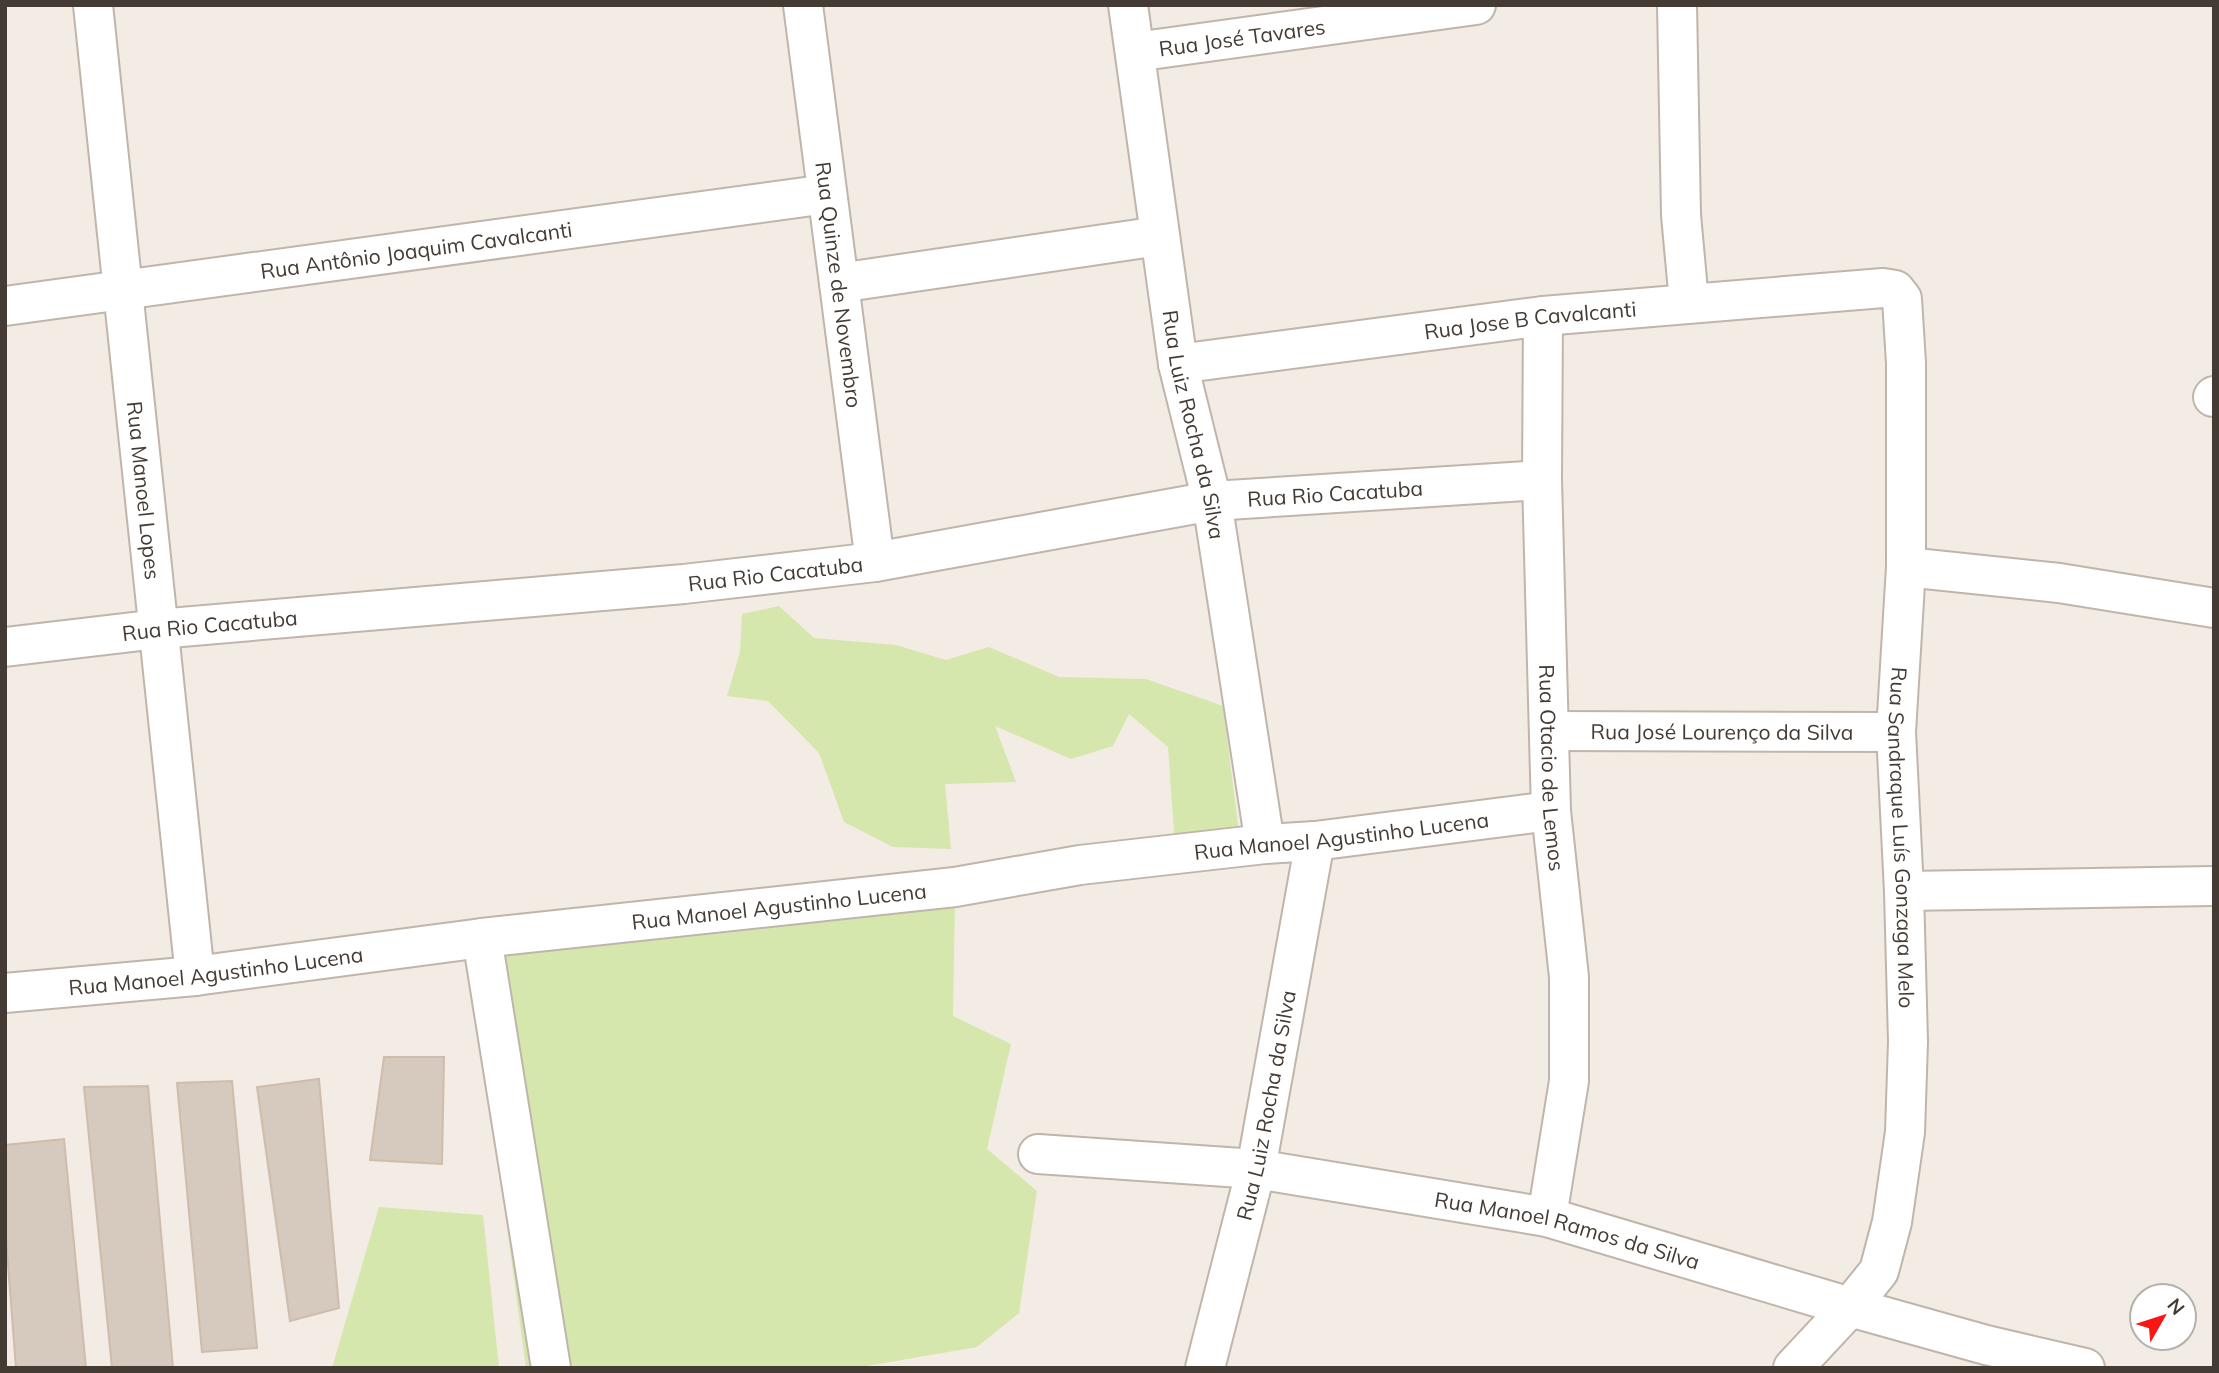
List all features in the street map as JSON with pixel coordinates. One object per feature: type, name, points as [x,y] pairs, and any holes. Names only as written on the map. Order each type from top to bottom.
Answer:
[{"type":"street","name":"Rua Manoel Lopes","points":[[93,5],[195,976]]},
{"type":"street","name":"Rua Quinze de Novembro","points":[[803,5],[875,562]]},
{"type":"street","name":"Rua Luiz Rocha da Silva","points":[[1128,5],[1178,364],[1212,501],[1265,844]]},
{"type":"street","name":"Rua José Tavares","points":[[1135,52],[1476,5]]},
{"type":"street","points":[[1677,5],[1681,215],[1689,302]]},
{"type":"street","name":"Rua Antônio Joaquim Cavalcanti","points":[[5,306],[827,194]]},
{"type":"street","points":[[839,283],[1159,236]]},
{"type":"street","name":"Rua Jose B Cavalcanti","points":[[1178,364],[1543,316],[1883,288]]},
{"type":"street","name":"Rua Sandraque Luís Gonzaga Melo","points":[[1793,1368],[1850,1307],[1879,1271],[1892,1222],[1905,1132],[1909,1042],[1905,891],[1896,733],[1906,567],[1906,363],[1902,299],[1895,290],[1883,288]]},
{"type":"street","name":"Rua Otacio de Lemos","points":[[1543,316],[1542,480],[1551,811],[1569,976],[1569,1081],[1547,1217]]},
{"type":"street","name":"Rua Rio Cacatuba","points":[[5,647],[158,629],[684,584],[875,562],[1212,501],[1542,480]]},
{"type":"street","points":[[1906,567],[2059,583],[2214,608]]},
{"type":"street","name":"Rua José Lourenço da Silva","points":[[1549,731],[1896,733]]},
{"type":"street","name":"Rua Manoel Agustinho Lucena","points":[[5,993],[195,976],[482,938],[955,887],[1080,864],[1315,841],[1551,811]]},
{"type":"street","name":"Rua Luiz Rocha da Silva","points":[[1205,1368],[1256,1169],[1315,841]]},
{"type":"street","points":[[1905,891],[2214,886]]},
{"type":"street","points":[[482,938],[551,1368]]},
{"type":"street","name":"Rua Manoel Ramos da Silva","points":[[1038,1154],[1256,1169],[1547,1217],[1850,1307],[1996,1356],[2085,1368]]},
{"type":"green space","points":[[779,606],[814,638],[896,645],[946,660],[989,647],[1059,677],[1146,679],[1223,706],[1241,848],[1175,846],[1168,747],[1129,714],[1113,746],[1071,759],[995,726],[1016,782],[945,784],[951,849],[893,847],[844,822],[819,753],[768,701],[727,696],[740,652],[742,614]]},
{"type":"green space","points":[[955,898],[953,1016],[1011,1044],[987,1149],[1037,1191],[1019,1313],[977,1347],[855,1368],[526,1368],[469,946]]},
{"type":"green space","points":[[379,1207],[483,1215],[499,1368],[332,1368]]},
{"type":"building","points":[[384,1057],[444,1057],[442,1164],[370,1160]]},
{"type":"building","points":[[319,1079],[339,1308],[290,1321],[257,1087]]},
{"type":"building","points":[[232,1081],[257,1348],[202,1352],[177,1083]]},
{"type":"building","points":[[148,1086],[173,1368],[112,1368],[84,1087]]},
{"type":"building","points":[[64,1139],[86,1368],[16,1368],[5,1226],[5,1145]]}]
